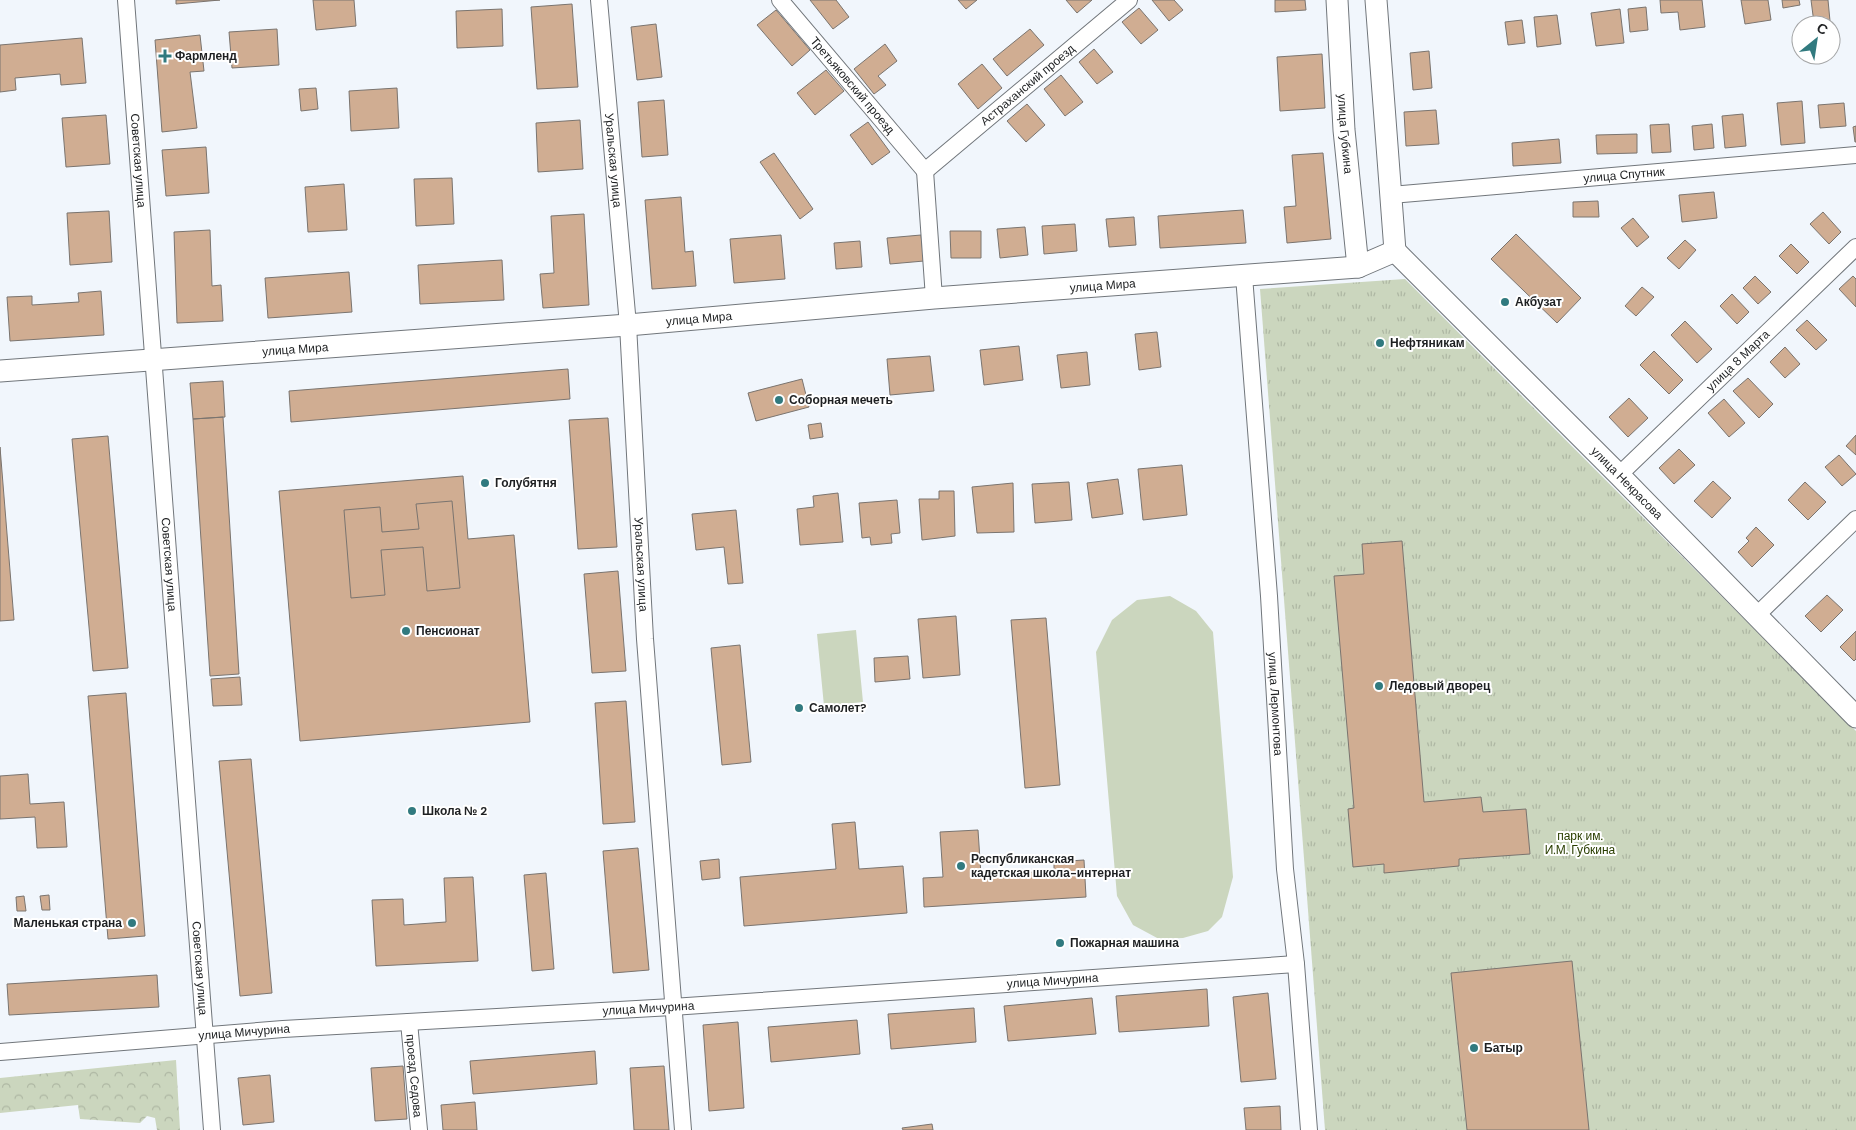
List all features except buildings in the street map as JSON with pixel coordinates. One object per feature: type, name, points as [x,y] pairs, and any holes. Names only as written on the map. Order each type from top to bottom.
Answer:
[{"type":"street","name":"Советская улица","points":[[126,0],[212,1130]]},
{"type":"street","name":"Уральская улица","points":[[599,0],[628,325],[645,638],[683,1130]]},
{"type":"street","name":"Третьяковский проезд","points":[[780,0],[925,171]]},
{"type":"street","name":"Астраханский проезд","points":[[925,171],[1129,0]]},
{"type":"street","name":"улица Губкина","points":[[1337,0],[1344,130],[1358,267]]},
{"type":"street","points":[[1376,0],[1395,251]]},
{"type":"street","name":"улица Спутник","points":[[1391,195],[1856,155]]},
{"type":"street","points":[[925,171],[934,298]]},
{"type":"street","name":"улица 8 Марта","points":[[1620,475],[1856,247]]},
{"type":"street","name":"улица Мира","points":[[0,372],[628,325],[934,298],[1358,267],[1395,251]]},
{"type":"street","name":"улица Некрасова","points":[[1395,251],[1620,475],[1856,717]]},
{"type":"street","name":"улица Лермонтова","points":[[1244,276],[1269,596],[1284,869],[1296,964],[1309,1130]]},
{"type":"street","points":[[1756,616],[1856,519]]},
{"type":"street","name":"улица Мичурина","points":[[0,1052],[409,1022],[672,1007],[1296,964]]},
{"type":"street","name":"проезд Седова","points":[[409,1022],[418,1130]]},
{"type":"green space","name":"парк им. И.М. Губкина","points":[[1405,279],[1856,731],[1856,1130],[1325,1130],[1260,289]]},
{"type":"green space","points":[[1170,596],[1196,611],[1213,632],[1233,877],[1222,917],[1208,931],[1183,938],[1159,939],[1133,925],[1117,896],[1096,652],[1112,620],[1137,600]]},
{"type":"green space","points":[[856,630],[863,702],[824,706],[817,634]]},
{"type":"green space","points":[[176,1060],[180,1130],[157,1130],[155,1118],[147,1116],[140,1123],[80,1119],[78,1105],[0,1113],[0,1078]]},
{"type":"place","name":"Фармленд","points":[[165,56]]},
{"type":"place","name":"Акбузат","points":[[1505,302]]},
{"type":"place","name":"Нефтяникам","points":[[1380,343]]},
{"type":"place","name":"Соборная мечеть","points":[[779,400]]},
{"type":"place","name":"Голубятня","points":[[485,483]]},
{"type":"place","name":"Пенсионат","points":[[406,631]]},
{"type":"place","name":"Ледовый дворец","points":[[1379,686]]},
{"type":"place","name":"Самолет?","points":[[799,708]]},
{"type":"place","name":"Школа № 2","points":[[412,811]]},
{"type":"place","name":"Республиканская кадетская школа-интернат","points":[[961,866]]},
{"type":"place","name":"Маленькая страна","points":[[132,923]]},
{"type":"place","name":"Пожарная машина","points":[[1060,943]]},
{"type":"place","name":"Батыр","points":[[1474,1048]]}]
